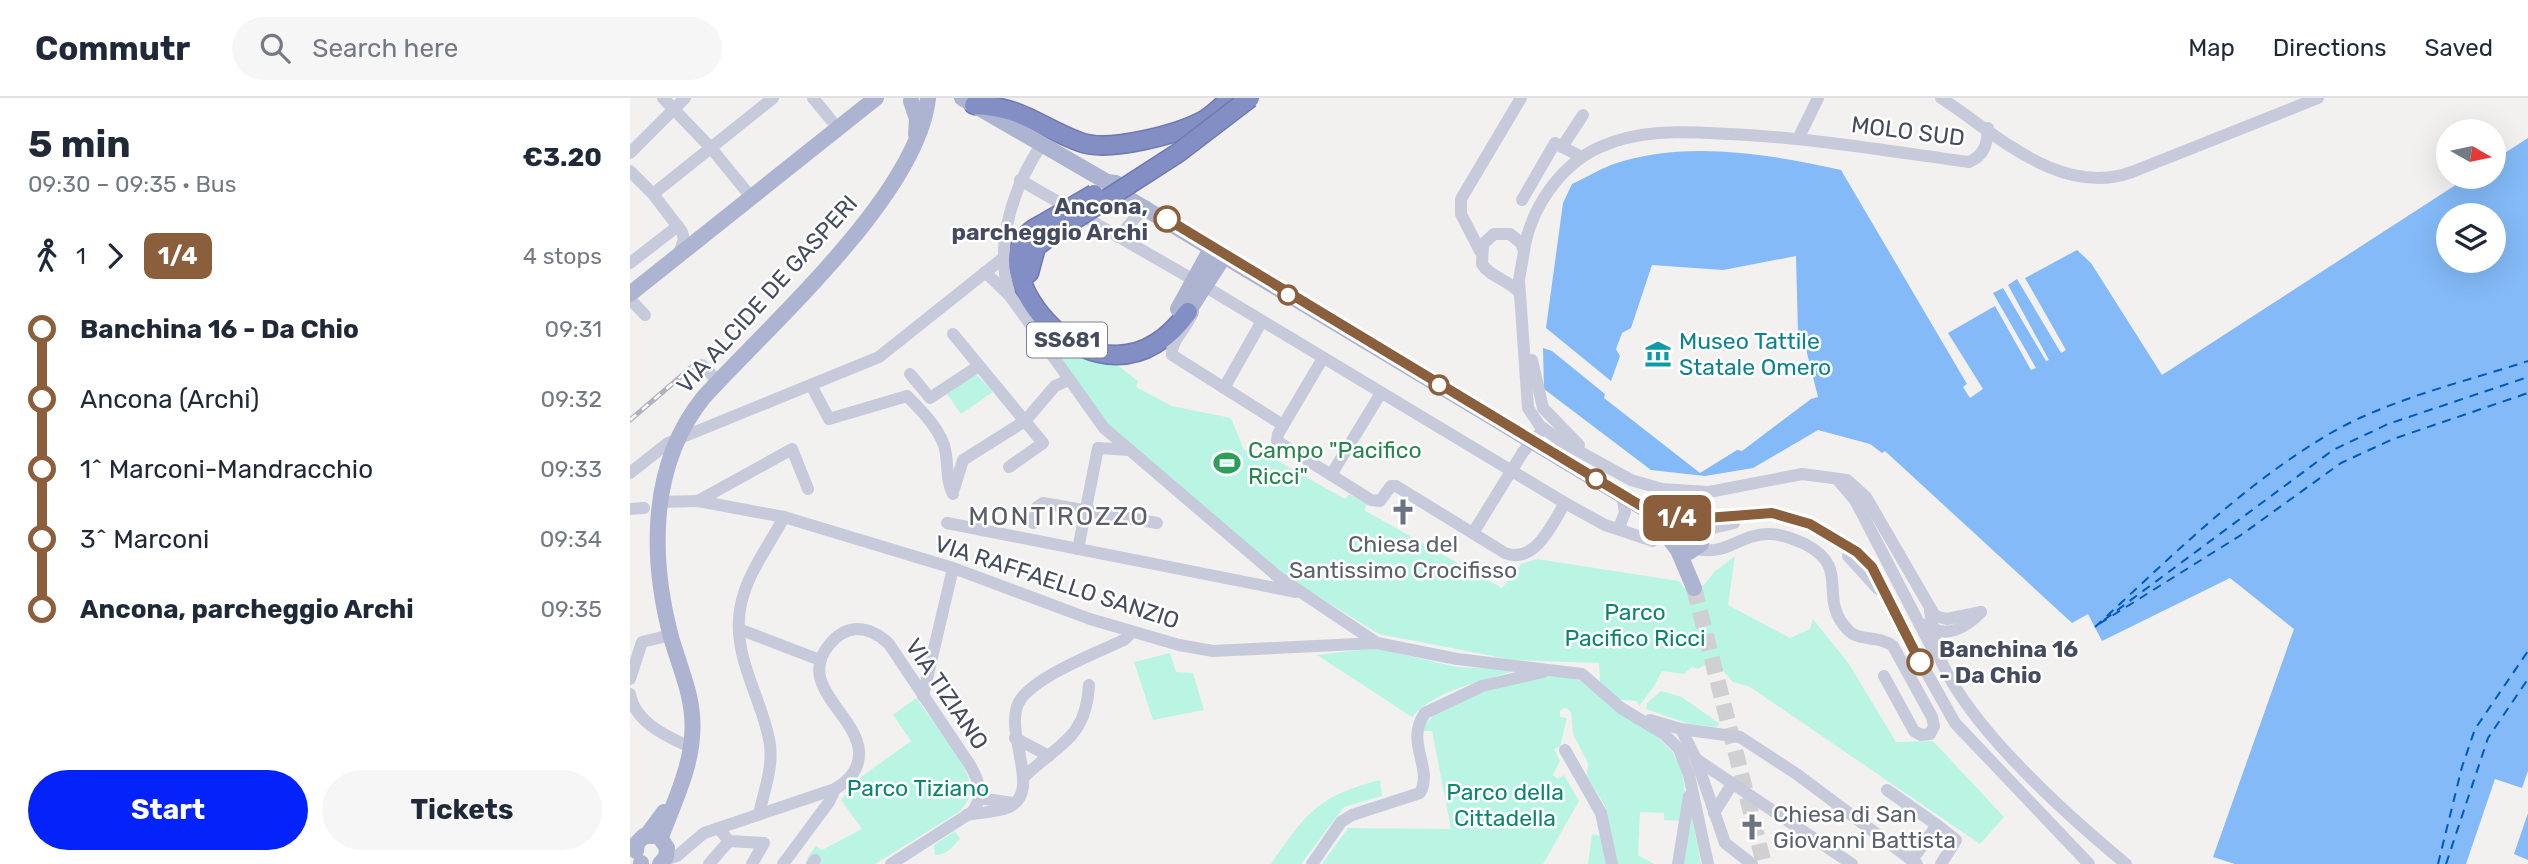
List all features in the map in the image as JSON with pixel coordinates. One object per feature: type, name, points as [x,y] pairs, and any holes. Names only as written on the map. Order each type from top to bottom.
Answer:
[{"type":"highway","name":"SS681","points":[[1193,296],[1171,332],[1146,348],[1117,355],[1093,351],[1068,341],[1041,315],[1024,293],[1020,262],[1023,242],[1031,231],[1124,176],[1205,120],[1231,98]]},
{"type":"highway","name":"SS681","points":[[1193,296],[1163,327],[1141,340],[1118,345],[1091,341],[1065,327],[1037,294],[1030,278],[1031,256],[1045,238],[1168,159],[1250,98]]},
{"type":"highway","name":"SS681","points":[[964,100],[1004,106],[1043,122],[1082,143],[1110,147],[1129,144],[1205,120]]},
{"type":"main road","points":[[630,294],[876,98]]},
{"type":"main road","name":"VIA ALCIDE DE GASPERI","points":[[638,858],[637,843],[654,841],[687,773],[692,748],[692,713],[671,635],[657,564],[652,505],[690,414],[854,236],[886,195],[924,126],[918,99]]},
{"type":"main road","points":[[964,100],[1107,182],[1112,189],[1128,195],[1648,510],[1681,545]]},
{"type":"main road","points":[[1193,296],[1219,251]]},
{"type":"main road","points":[[1648,510],[1687,519],[1701,526],[1681,545]]},
{"type":"main road","points":[[1681,545],[1672,526],[1687,519]]},
{"type":"street","points":[[663,98],[711,148],[751,197]]},
{"type":"street","points":[[630,153],[685,98]]},
{"type":"street","points":[[653,194],[773,98]]},
{"type":"street","points":[[813,98],[831,120]]},
{"type":"street","points":[[1520,293],[1504,277],[1486,270],[1460,210],[1462,196],[1521,98]]},
{"type":"street","points":[[1799,137],[1818,98]]},
{"type":"street","points":[[1941,98],[2051,170],[2102,178],[2132,172],[2318,98]]},
{"type":"street","points":[[1562,147],[1583,115]]},
{"type":"street","name":"MOLO SUD","points":[[1836,477],[1802,474],[1716,491],[1679,492],[1640,483],[1600,463],[1539,426],[1528,408],[1526,340],[1520,293],[1521,267],[1533,219],[1564,171],[1582,158],[1609,144],[1654,132],[1799,137],[1969,162],[1978,158],[1986,145],[1988,128]]},
{"type":"street","points":[[1522,201],[1555,143],[1582,158]]},
{"type":"street","points":[[1010,296],[1002,259],[1020,180],[1042,144]]},
{"type":"street","points":[[630,171],[653,194],[680,229],[684,239],[679,254]]},
{"type":"street","points":[[1020,180],[1118,237],[1193,296],[1262,321],[1598,521],[1712,553],[1747,538],[1768,534],[1791,537],[1822,553],[1829,562],[1833,599],[1846,628],[1853,634],[1882,639],[1893,646],[1933,719],[1930,734],[1921,735],[1914,731],[1884,676]]},
{"type":"street","points":[[1118,237],[1146,206]]},
{"type":"street","name":"MOLO SUD","points":[[1510,234],[1533,219]]},
{"type":"street","points":[[1465,223],[1494,234],[1510,234],[1521,243],[1524,251]]},
{"type":"street","points":[[680,229],[702,236]]},
{"type":"street","points":[[630,263],[680,229]]},
{"type":"street","points":[[1480,251],[1494,234]]},
{"type":"street","points":[[630,472],[659,447],[879,357],[1002,259]]},
{"type":"street","points":[[1504,277],[1521,267]]},
{"type":"street","points":[[985,272],[1010,296],[1104,428],[1300,592],[1377,643]]},
{"type":"street","points":[[1193,296],[1190,321],[1171,352],[1283,425]]},
{"type":"street","points":[[630,299],[645,315]]},
{"type":"street","points":[[1224,388],[1262,321]]},
{"type":"street","points":[[953,334],[1043,443],[1009,467]]},
{"type":"street","name":"MOLO SUD","points":[[1526,340],[1548,416],[1600,463]]},
{"type":"street","points":[[1323,358],[1283,425],[1277,437],[1278,442],[1375,502],[1382,499],[1391,486],[1396,486],[1510,555],[1521,554],[1537,546],[1565,503]]},
{"type":"street","points":[[702,365],[719,381]]},
{"type":"street","points":[[910,374],[930,398],[978,367]]},
{"type":"street","name":"MOLO SUD","points":[[1473,533],[1512,471],[1534,442],[1539,426],[1535,373]]},
{"type":"street","points":[[811,385],[829,419],[907,396],[929,420],[944,446],[949,486],[953,491],[963,460],[1025,421],[1055,386],[1069,380]]},
{"type":"street","points":[[1331,475],[1381,393]]},
{"type":"street","points":[[1079,549],[1098,448],[1131,450]]},
{"type":"street","points":[[698,501],[792,449],[808,489]]},
{"type":"street","points":[[1836,477],[1855,500],[1907,598],[1939,631]]},
{"type":"street","points":[[1836,477],[1858,487],[1866,497],[1935,616],[1947,620],[1981,612],[1970,623],[1939,631]]},
{"type":"street","points":[[1619,528],[1625,512],[1622,495]]},
{"type":"street","name":"VIA RAFFAELLO SANZIO","points":[[630,509],[698,501],[784,517],[953,568],[1130,633],[1213,651],[1377,643],[1457,659],[1582,674],[1621,708],[1640,717]]},
{"type":"street","points":[[1033,523],[1040,503],[1157,523]]},
{"type":"street","points":[[1687,519],[1760,512],[1784,515],[1844,544],[1868,562],[1880,579],[1887,600],[1955,723],[2089,864]]},
{"type":"street","points":[[759,814],[771,763],[770,746],[750,685],[739,629],[740,608],[749,577],[784,517]]},
{"type":"street","points":[[1681,545],[1718,526],[1757,520],[1786,523],[1812,530]]},
{"type":"street","points":[[947,523],[1300,592]]},
{"type":"street","points":[[923,696],[953,568]]},
{"type":"street","points":[[1907,598],[1907,603],[1970,711],[2084,829],[2126,864]]},
{"type":"street","points":[[1929,607],[1939,631],[1940,659]]},
{"type":"street","points":[[654,841],[677,856],[704,832],[835,789],[849,780],[855,771],[859,751],[856,738],[824,689],[820,660],[739,629]]},
{"type":"street","name":"VIA TIZIANO","points":[[820,660],[828,646],[841,634],[856,629],[880,635],[890,644],[970,765],[979,795]]},
{"type":"street","points":[[967,816],[979,795],[993,806],[1004,809],[1024,790],[1014,714],[1024,695],[1124,640],[1130,633]]},
{"type":"street","points":[[630,679],[642,642],[671,635]]},
{"type":"street","points":[[1312,864],[1341,822],[1352,815],[1420,793],[1423,776],[1415,736],[1425,713],[1482,686],[1549,668]]},
{"type":"street","points":[[1024,777],[1084,721],[1089,685]]},
{"type":"street","points":[[630,694],[636,710],[662,735],[692,748]]},
{"type":"street","points":[[1640,717],[1681,729],[1740,737],[1798,775],[1914,862],[1937,825]]},
{"type":"street","points":[[1640,717],[1664,734],[1679,750],[1689,775],[1708,864]]},
{"type":"street","points":[[1664,734],[1681,729]]},
{"type":"street","points":[[1681,729],[1696,759],[1725,843],[1752,864]]},
{"type":"street","points":[[1015,737],[1049,756]]},
{"type":"street","points":[[1565,750],[1601,813],[1612,864]]},
{"type":"street","points":[[1696,759],[1849,863]]},
{"type":"street","points":[[1678,864],[1689,802],[1689,775]]},
{"type":"street","points":[[1714,813],[1732,784]]},
{"type":"street","points":[[783,864],[829,802],[835,789]]},
{"type":"street","points":[[1887,790],[1956,840],[1941,864]]},
{"type":"street","points":[[891,864],[967,816],[993,806]]},
{"type":"street","points":[[719,829],[729,841],[764,843],[756,862]]},
{"type":"street","points":[[709,864],[729,841]]},
{"type":"green space","name":"Parco Pacifico Ricci","points":[[1047,345],[1103,364],[1112,361],[1138,381],[1136,387],[1172,406],[1231,418],[1244,450],[1276,460],[1345,499],[1349,494],[1367,504],[1364,510],[1502,588],[1521,564],[1537,559],[1679,581],[1686,590],[1704,585],[1715,571],[1735,556],[1728,605],[1790,638],[1810,629],[1813,619],[1849,664],[1896,742],[1933,741],[2004,817],[1980,844],[1750,687],[1733,682],[1718,665],[1706,664],[1698,669],[1692,667],[1684,674],[1662,671],[1639,706],[1637,701],[1620,700],[1600,682],[1599,663],[1513,660],[1379,634],[1277,571],[1109,427]]},
{"type":"green space","points":[[975,373],[993,392],[961,414],[947,394]]},
{"type":"green space","points":[[1376,648],[1456,667],[1518,670],[1447,693],[1422,707],[1412,717],[1317,655]]},
{"type":"green space","points":[[1170,653],[1176,672],[1193,673],[1204,710],[1153,720],[1134,662]]},
{"type":"green space","name":"Parco della Cittadella","points":[[1545,676],[1573,679],[1591,687],[1656,736],[1678,761],[1684,786],[1682,821],[1664,820],[1664,813],[1640,812],[1638,855],[1654,864],[1614,864],[1605,806],[1587,776],[1588,763],[1573,734],[1571,712],[1566,708],[1560,710],[1560,717],[1567,718],[1560,747],[1554,749],[1560,761],[1553,775],[1558,779],[1564,775],[1579,801],[1543,864],[1322,864],[1348,828],[1451,829],[1432,731],[1421,731],[1429,719],[1458,701],[1495,688]]},
{"type":"green space","points":[[1661,691],[1682,697],[1720,724],[1716,727],[1689,724],[1646,709],[1647,703]]},
{"type":"green space","name":"Parco Tiziano","points":[[916,698],[966,771],[970,783],[967,801],[959,812],[875,864],[815,864],[807,858],[816,846],[822,850],[862,829],[841,800],[861,777],[911,741],[893,715]]},
{"type":"green space","points":[[1380,780],[1382,796],[1344,807],[1301,864],[1271,864],[1294,831],[1316,808],[1342,793]]},
{"type":"green space","points":[[1691,812],[1701,864],[1683,864]]},
{"type":"green space","points":[[955,831],[960,839],[947,852],[935,855],[934,845]]},
{"type":"green space","points":[[1592,834],[1601,836],[1606,864],[1588,864]]},
{"type":"water","points":[[2528,138],[2528,771],[2522,788],[2495,779],[2466,864],[2235,864],[2213,857],[2294,629],[2230,578],[2102,641],[2088,614],[2072,623],[1885,451],[1882,453],[1870,444],[1818,430],[1753,468],[1705,476],[1651,470],[1544,389],[1543,348],[1552,351],[1605,394],[1604,398],[1700,473],[1737,450],[1742,451],[1811,399],[1818,397],[1802,333],[1798,333],[1796,256],[1723,270],[1652,265],[1631,328],[1622,333],[1616,349],[1620,356],[1611,381],[1546,328],[1563,203],[1572,184],[1611,165],[1667,153],[1726,152],[1785,159],[1841,170],[1967,384],[1963,387],[1970,398],[1983,389],[1948,333],[1995,306],[2031,370],[2036,368],[1993,293],[2003,288],[2046,361],[2049,360],[2008,285],[2017,279],[2061,353],[2066,350],[2025,278],[2077,250],[2091,263],[2162,375],[2449,189],[2506,189],[2506,152]]},
{"type":"water","points":[[2528,813],[2528,860],[2514,854]]},
{"type":"ferry route","points":[[2095,627],[2233,502],[2292,457],[2324,437],[2398,402],[2528,361]]},
{"type":"ferry route","points":[[2104,620],[2333,450],[2388,424],[2528,377]]},
{"type":"ferry route","points":[[2099,624],[2241,535],[2341,463],[2393,439],[2528,393]]},
{"type":"ferry route","points":[[2438,864],[2462,767],[2475,729],[2528,651]]},
{"type":"ferry route","points":[[2446,864],[2488,738],[2528,679]]},
{"type":"tunnel","points":[[1694,588],[1764,864]]},
{"type":"railway","points":[[630,420],[693,366]]},
{"type":"bus line","name":"1/4","points":[[1167,219],[1648,510],[1680,519],[1760,512],[1784,515],[1810,524],[1844,544],[1868,562],[1880,579],[1887,600],[1920,662]]},
{"type":"place","name":"Ancona, parcheggio Archi","points":[[1167,219]]},
{"type":"place","name":"Museo Tattile Statale Omero","points":[[1658,354]]},
{"type":"place","name":"Campo \"Pacifico Ricci\"","points":[[1227,463]]},
{"type":"place","name":"Chiesa del Santissimo Crocifisso","points":[[1403,512]]},
{"type":"place","name":"Banchina 16 - Da Chio","points":[[1920,662]]},
{"type":"place","name":"Chiesa di San Giovanni Battista","points":[[1752,827]]},
{"type":"district","name":"MONTIROZZO","points":[[1059,516]]}]
